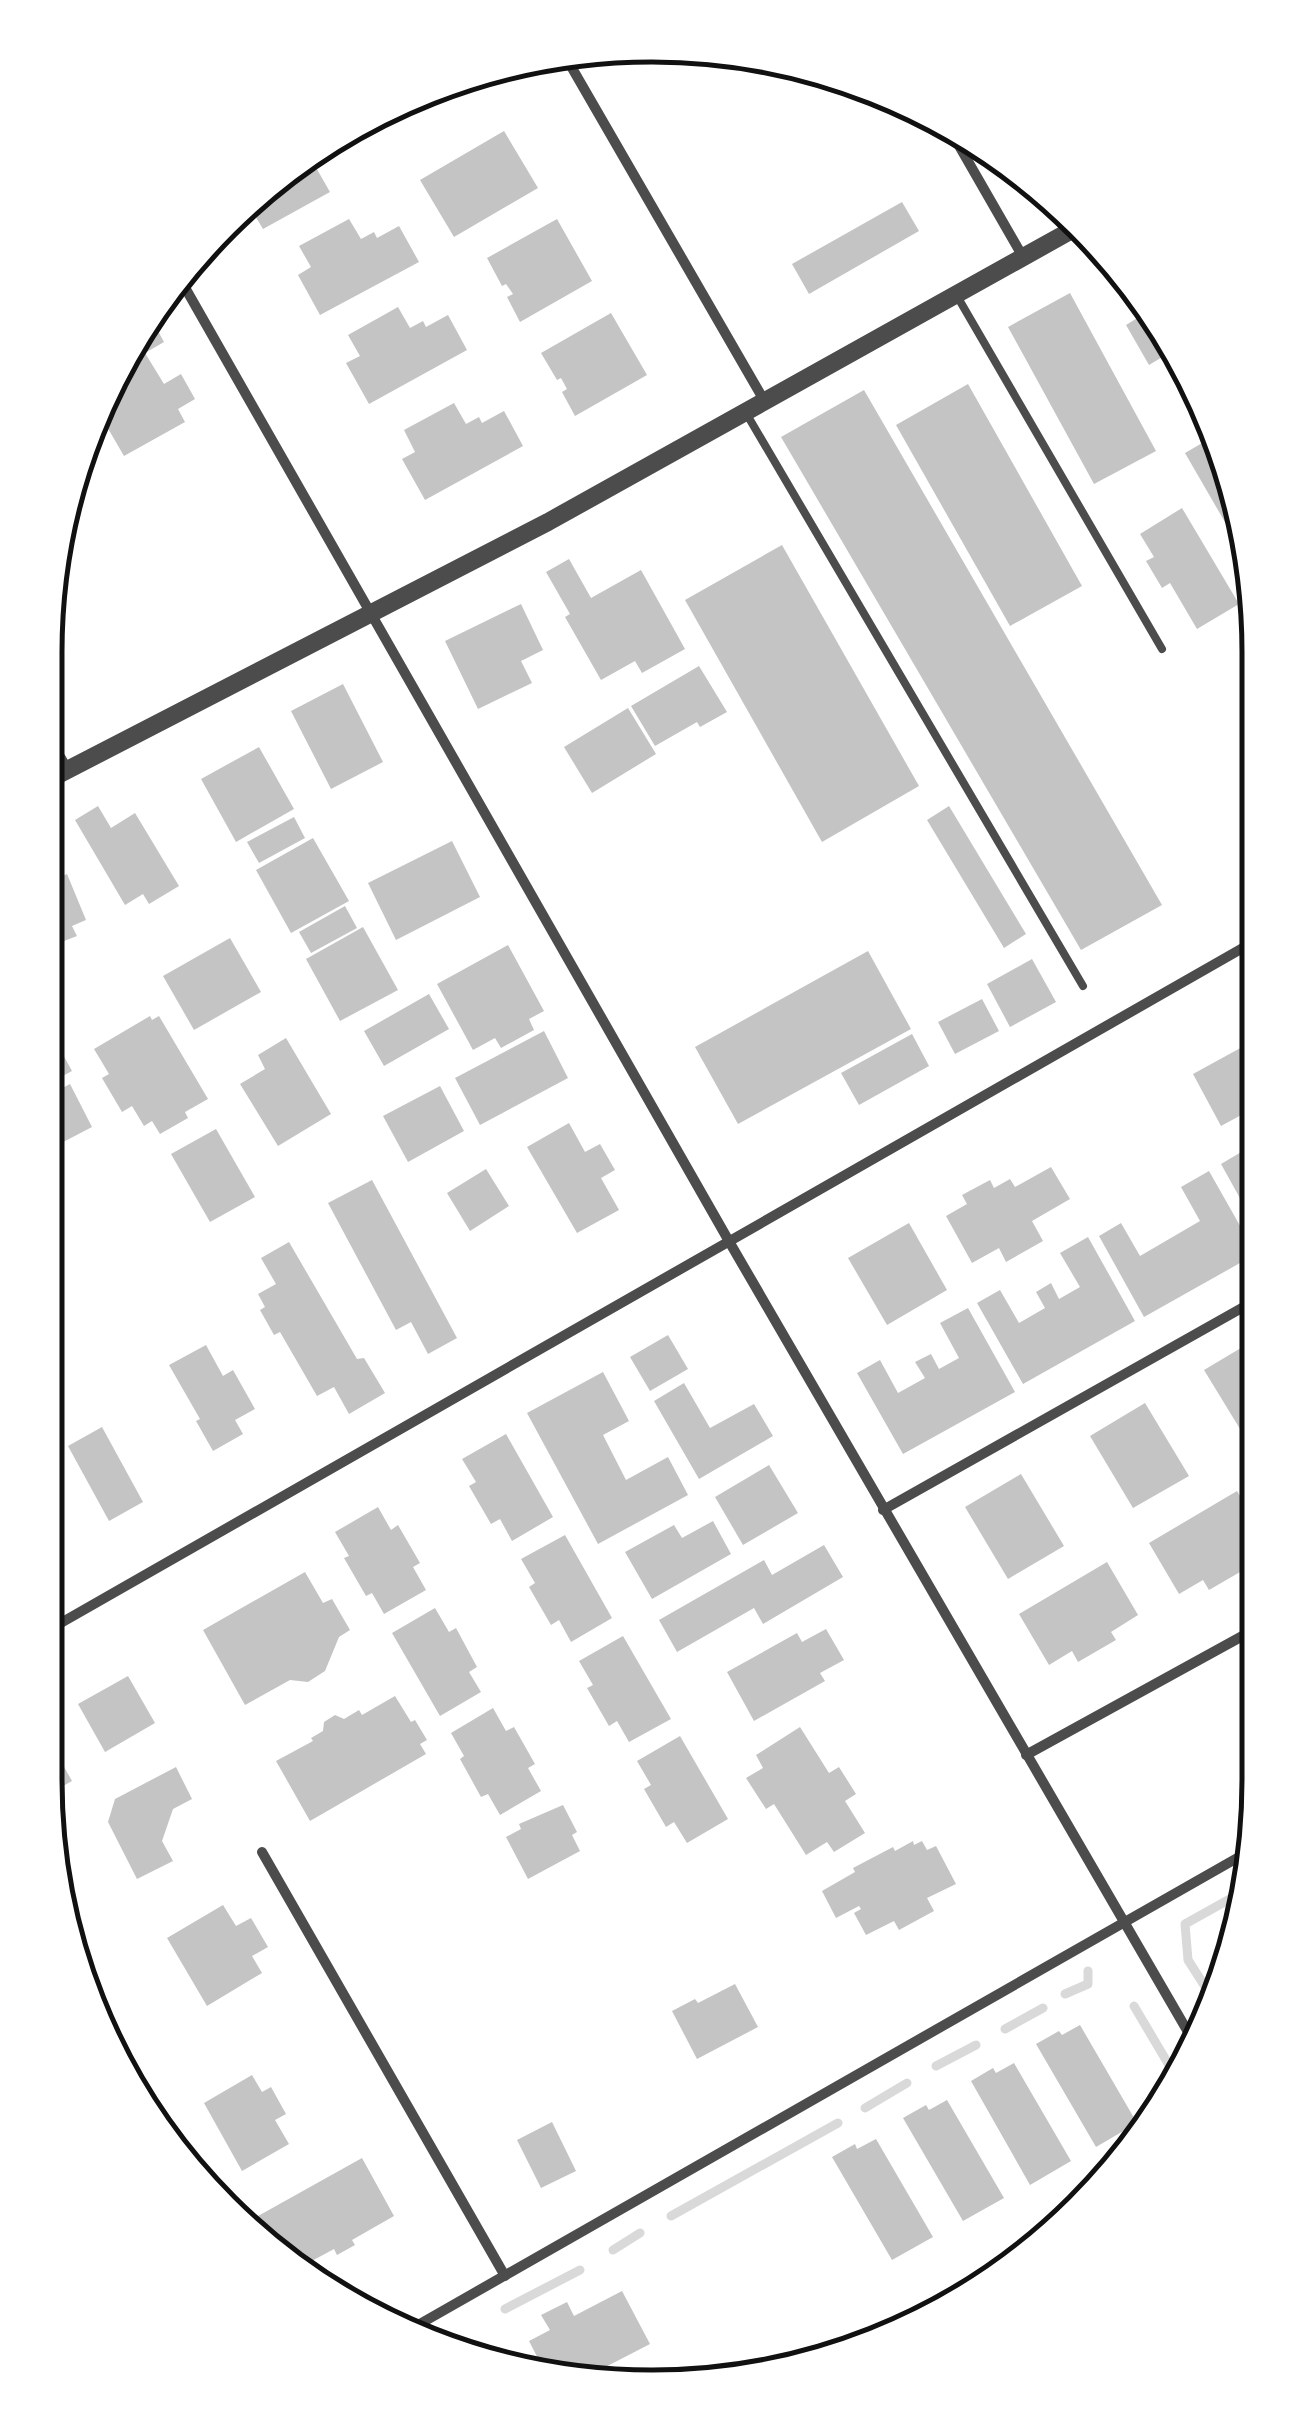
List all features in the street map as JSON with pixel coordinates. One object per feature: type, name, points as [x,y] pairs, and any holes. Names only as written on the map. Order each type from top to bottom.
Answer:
[{"type":"street","points":[[572,68],[765,403]]},
{"type":"street","points":[[962,150],[1023,257]]},
{"type":"street","points":[[62,773],[746,414],[1067,233]]},
{"type":"street","points":[[186,290],[730,1243],[1186,2030]]},
{"type":"street","points":[[62,760],[68,770]]},
{"type":"street","points":[[62,1622],[1242,949]]},
{"type":"street","points":[[884,1510],[1242,1308]]},
{"type":"street","points":[[1026,1755],[1242,1636]]},
{"type":"street","points":[[262,1852],[505,2276]]},
{"type":"street","points":[[421,2324],[1236,1859]]},
{"type":"lane","points":[[957,296],[1162,649]]},
{"type":"lane","points":[[746,414],[1083,986]]},
{"type":"building","points":[[504,131],[538,188],[454,237],[420,180]]},
{"type":"building","points":[[316,168],[330,192],[263,229],[255,216]]},
{"type":"building","points":[[902,202],[919,231],[809,294],[792,264]]},
{"type":"building","points":[[349,219],[361,239],[374,232],[377,238],[399,226],[419,262],[320,315],[298,275],[311,267],[299,246]]},
{"type":"building","points":[[557,219],[592,281],[520,322],[507,297],[513,294],[506,284],[502,286],[487,258]]},
{"type":"building","points":[[1070,293],[1156,451],[1094,484],[1008,327]]},
{"type":"building","points":[[398,307],[410,328],[423,321],[426,327],[448,315],[467,350],[369,404],[346,363],[360,356],[348,335]]},
{"type":"building","points":[[611,313],[647,375],[575,416],[562,392],[567,389],[541,353]]},
{"type":"building","points":[[1138,318],[1163,357],[1149,365],[1126,325]]},
{"type":"building","points":[[158,331],[164,342],[145,353],[164,384],[181,374],[195,399],[178,409],[185,422],[124,456],[107,426],[141,357]]},
{"type":"building","points":[[968,384],[1082,586],[1010,626],[896,425]]},
{"type":"building","points":[[864,390],[1162,905],[1081,950],[781,437]]},
{"type":"building","points":[[454,403],[466,424],[479,417],[482,423],[504,411],[523,446],[425,500],[402,459],[415,452],[404,430]]},
{"type":"building","points":[[1203,443],[1228,527],[1185,453]]},
{"type":"building","points":[[1182,508],[1239,604],[1197,629],[1170,583],[1162,588],[1146,561],[1154,557],[1140,534]]},
{"type":"building","points":[[782,545],[919,786],[822,842],[685,600]]},
{"type":"building","points":[[569,559],[591,598],[641,570],[685,649],[642,673],[635,661],[601,680],[565,617],[570,614],[546,572]]},
{"type":"building","points":[[521,604],[543,650],[521,661],[532,683],[478,709],[445,641]]},
{"type":"building","points":[[699,666],[727,712],[700,727],[697,722],[655,746],[631,706]]},
{"type":"building","points":[[343,684],[383,762],[331,789],[291,711]]},
{"type":"building","points":[[628,708],[656,754],[592,793],[564,747]]},
{"type":"building","points":[[259,747],[294,809],[236,842],[201,779]]},
{"type":"building","points":[[98,806],[111,828],[135,813],[179,886],[149,904],[143,894],[125,905],[75,820]]},
{"type":"building","points":[[949,806],[1026,934],[1004,948],[927,820]]},
{"type":"building","points":[[294,817],[305,838],[259,863],[247,842]]},
{"type":"building","points":[[313,838],[349,901],[291,933],[256,870]]},
{"type":"building","points":[[452,841],[480,897],[396,940],[368,883]]},
{"type":"building","points":[[67,874],[86,920],[72,926],[77,936],[62,942],[62,876]]},
{"type":"building","points":[[345,906],[357,928],[311,953],[299,932]]},
{"type":"building","points":[[363,927],[398,990],[340,1021],[306,959]]},
{"type":"building","points":[[230,938],[261,992],[194,1030],[163,976]]},
{"type":"building","points":[[508,945],[544,1011],[529,1019],[534,1030],[501,1048],[495,1038],[473,1050],[437,984]]},
{"type":"building","points":[[868,951],[911,1029],[738,1124],[695,1047]]},
{"type":"building","points":[[1032,959],[1056,1002],[1010,1027],[987,984]]},
{"type":"building","points":[[429,994],[449,1029],[384,1066],[364,1031]]},
{"type":"building","points":[[982,999],[999,1031],[955,1054],[938,1022]]},
{"type":"building","points":[[150,1016],[152,1020],[159,1016],[208,1099],[185,1112],[188,1118],[160,1134],[152,1121],[144,1126],[132,1106],[122,1112],[102,1078],[109,1074],[94,1049]]},
{"type":"building","points":[[544,1031],[568,1078],[480,1125],[455,1078]]},
{"type":"building","points":[[912,1034],[929,1066],[859,1105],[841,1073]]},
{"type":"building","points":[[286,1038],[331,1114],[278,1146],[240,1084],[265,1069],[258,1055]]},
{"type":"building","points":[[1242,1047],[1242,1115],[1221,1126],[1193,1074]]},
{"type":"building","points":[[62,1053],[72,1071],[62,1076]]},
{"type":"building","points":[[70,1084],[92,1127],[62,1143],[62,1088]]},
{"type":"building","points":[[440,1086],[464,1131],[408,1162],[383,1116]]},
{"type":"building","points":[[569,1123],[585,1152],[600,1144],[615,1170],[601,1178],[619,1210],[577,1233],[527,1147]]},
{"type":"building","points":[[216,1129],[255,1197],[210,1222],[171,1154]]},
{"type":"building","points":[[1242,1152],[1242,1202],[1221,1164]]},
{"type":"building","points":[[1051,1167],[1070,1199],[1032,1221],[1043,1241],[1006,1262],[999,1248],[972,1263],[946,1216],[967,1204],[962,1195],[990,1180],[994,1188],[1010,1179],[1015,1187]]},
{"type":"building","points":[[486,1169],[509,1206],[470,1231],[447,1193]]},
{"type":"building","points":[[1209,1171],[1242,1229],[1242,1262],[1144,1317],[1099,1236],[1121,1223],[1140,1256],[1200,1221],[1181,1187]]},
{"type":"building","points":[[372,1180],[457,1338],[428,1354],[411,1322],[396,1330],[328,1203]]},
{"type":"building","points":[[909,1223],[947,1290],[887,1325],[848,1258]]},
{"type":"building","points":[[1088,1237],[1135,1321],[1023,1384],[977,1303],[1000,1290],[1019,1323],[1045,1308],[1036,1292],[1051,1283],[1059,1299],[1080,1287],[1060,1253]]},
{"type":"building","points":[[289,1242],[357,1359],[364,1358],[385,1393],[349,1414],[334,1387],[317,1396],[280,1332],[274,1335],[260,1310],[265,1307],[258,1294],[276,1284],[261,1258]]},
{"type":"building","points":[[968,1308],[1015,1392],[903,1454],[857,1373],[880,1360],[898,1393],[925,1378],[915,1362],[931,1354],[939,1369],[959,1358],[940,1323]]},
{"type":"building","points":[[668,1335],[688,1369],[650,1391],[630,1357]]},
{"type":"building","points":[[206,1345],[223,1376],[233,1370],[255,1409],[235,1420],[243,1434],[213,1451],[196,1421],[200,1419],[169,1365]]},
{"type":"building","points":[[1242,1347],[1242,1432],[1204,1370]]},
{"type":"building","points":[[603,1372],[629,1421],[603,1435],[626,1480],[668,1457],[688,1495],[598,1544],[527,1413]]},
{"type":"building","points":[[684,1383],[710,1428],[754,1404],[773,1436],[699,1479],[654,1401]]},
{"type":"building","points":[[1145,1403],[1189,1476],[1133,1508],[1090,1436]]},
{"type":"building","points":[[102,1427],[143,1502],[109,1521],[68,1446]]},
{"type":"building","points":[[506,1434],[553,1517],[512,1541],[500,1519],[491,1524],[469,1486],[476,1482],[462,1459]]},
{"type":"building","points":[[769,1465],[798,1513],[743,1545],[715,1497]]},
{"type":"building","points":[[1021,1474],[1064,1546],[1008,1579],[965,1507]]},
{"type":"building","points":[[1237,1491],[1242,1499],[1242,1571],[1209,1590],[1203,1580],[1179,1594],[1149,1543]]},
{"type":"building","points":[[378,1507],[391,1530],[398,1525],[420,1563],[413,1567],[426,1590],[384,1614],[372,1593],[366,1596],[344,1558],[349,1556],[335,1532]]},
{"type":"building","points":[[713,1521],[731,1554],[652,1599],[625,1552],[674,1525],[682,1538]]},
{"type":"building","points":[[565,1535],[612,1618],[571,1642],[559,1620],[551,1625],[529,1587],[535,1583],[521,1559]]},
{"type":"building","points":[[824,1545],[843,1577],[763,1624],[754,1608],[677,1652],[659,1620],[764,1560],[772,1575]]},
{"type":"building","points":[[1107,1562],[1138,1615],[1111,1632],[1116,1640],[1078,1662],[1072,1651],[1049,1665],[1019,1614]]},
{"type":"building","points":[[305,1572],[323,1603],[332,1599],[350,1630],[339,1637],[325,1671],[308,1682],[290,1680],[245,1705],[203,1630]]},
{"type":"building","points":[[435,1608],[449,1632],[456,1628],[477,1667],[469,1672],[481,1692],[440,1716],[392,1633]]},
{"type":"building","points":[[826,1629],[844,1660],[820,1673],[825,1681],[754,1721],[727,1672],[797,1633],[802,1642]]},
{"type":"building","points":[[623,1636],[671,1719],[629,1742],[617,1721],[609,1726],[587,1688],[593,1685],[579,1661]]},
{"type":"building","points":[[128,1676],[155,1723],[105,1752],[78,1704]]},
{"type":"building","points":[[395,1696],[427,1740],[420,1744],[426,1754],[310,1821],[276,1761],[313,1741],[311,1738],[323,1731],[324,1722],[335,1715],[344,1719],[359,1710],[362,1715]]},
{"type":"building","points":[[493,1708],[506,1731],[514,1727],[535,1764],[528,1768],[541,1791],[500,1815],[488,1794],[481,1797],[451,1733]]},
{"type":"building","points":[[800,1727],[829,1773],[839,1767],[856,1794],[845,1801],[865,1833],[834,1852],[827,1842],[806,1855],[774,1804],[766,1809],[746,1778],[763,1768],[756,1755]]},
{"type":"building","points":[[680,1736],[728,1819],[687,1843],[674,1822],[666,1827],[644,1789],[651,1785],[637,1761]]},
{"type":"building","points":[[62,1763],[72,1781],[62,1786]]},
{"type":"building","points":[[176,1767],[192,1799],[173,1809],[162,1841],[173,1861],[137,1879],[108,1822],[115,1799]]},
{"type":"building","points":[[563,1805],[577,1832],[572,1835],[580,1851],[528,1879],[506,1837],[521,1829],[519,1824]]},
{"type":"building","points":[[913,1841],[914,1845],[922,1841],[927,1850],[936,1846],[956,1884],[927,1898],[934,1911],[899,1930],[894,1921],[866,1935],[854,1913],[861,1909],[859,1906],[836,1918],[822,1891],[855,1872],[853,1868]]},
{"type":"building","points":[[223,1905],[236,1926],[251,1918],[268,1947],[252,1956],[262,1973],[207,2006],[167,1938]]},
{"type":"building","points":[[735,1984],[758,2027],[697,2059],[672,2011]]},
{"type":"building","points":[[1080,2025],[1135,2119],[1129,2128],[1096,2147],[1036,2044],[1059,2031],[1062,2035]]},
{"type":"building","points":[[1014,2063],[1071,2161],[1030,2185],[971,2081],[993,2068],[996,2073]]},
{"type":"building","points":[[252,2075],[262,2092],[271,2087],[286,2114],[275,2120],[289,2144],[242,2171],[204,2103]]},
{"type":"building","points":[[947,2100],[1004,2198],[963,2221],[903,2118],[926,2105],[929,2110]]},
{"type":"building","points":[[552,2122],[576,2171],[541,2188],[517,2140]]},
{"type":"building","points":[[876,2139],[933,2237],[892,2260],[832,2157],[855,2144],[857,2149]]},
{"type":"building","points":[[362,2158],[394,2216],[352,2240],[355,2245],[337,2255],[334,2249],[311,2262],[256,2217]]},
{"type":"building","points":[[622,2291],[650,2344],[604,2368],[538,2359],[529,2341],[550,2330],[541,2315],[567,2302],[574,2316]]},
{"type":"waterway","points":[[1204,1986],[1188,1960],[1185,1924],[1229,1899]]},
{"type":"waterway","points":[[1065,1994],[1088,1984],[1088,1971]]},
{"type":"waterway","points":[[1134,2006],[1169,2065]]},
{"type":"waterway","points":[[1005,2029],[1043,2008]]},
{"type":"waterway","points":[[936,2066],[976,2045]]},
{"type":"waterway","points":[[865,2108],[907,2083]]},
{"type":"waterway","points":[[671,2216],[838,2123]]},
{"type":"waterway","points":[[613,2250],[640,2233]]},
{"type":"waterway","points":[[505,2309],[580,2270]]}]
